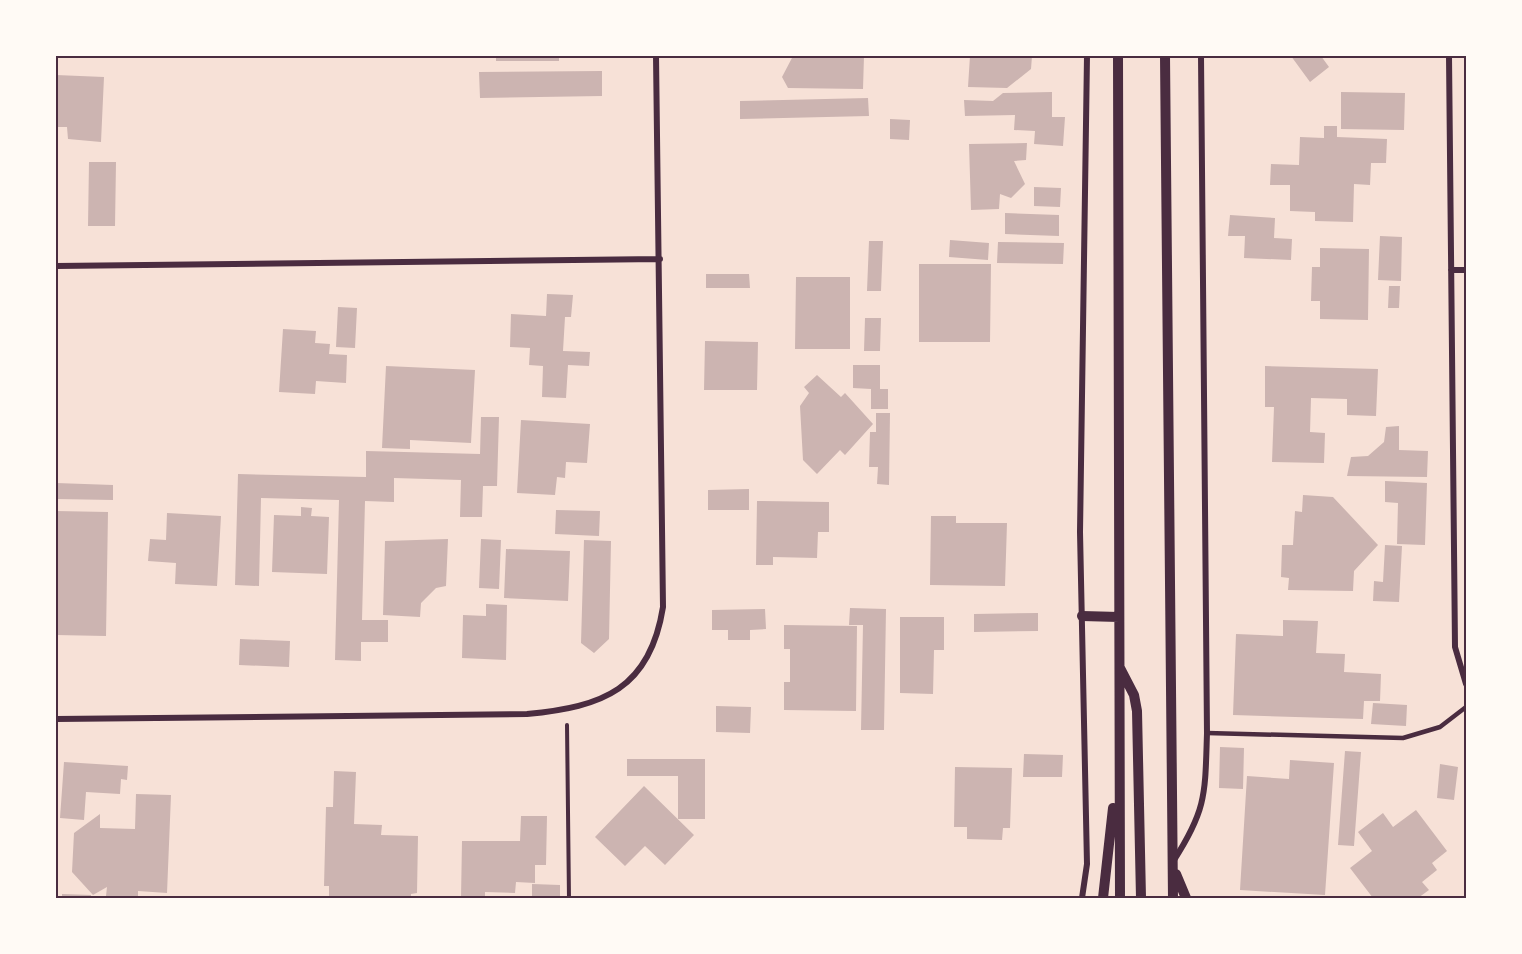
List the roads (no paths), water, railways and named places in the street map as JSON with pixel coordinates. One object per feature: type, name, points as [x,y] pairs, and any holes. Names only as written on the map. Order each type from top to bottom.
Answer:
[{"type":"street","points":[[56,719],[527,714],[567,709],[602,700],[616,693],[629,682],[649,655],[661,624],[663,591],[656,56]]},
{"type":"street","points":[[1082,898],[1087,864],[1080,532],[1087,56]]},
{"type":"street","points":[[1118,56],[1120,898]]},
{"type":"street","points":[[1165,56],[1173,898]]},
{"type":"street","points":[[1172,863],[1191,835],[1203,806],[1207,733],[1201,56]]},
{"type":"street","points":[[1449,56],[1455,647],[1467,684]]},
{"type":"street","points":[[56,266],[660,259]]},
{"type":"street","points":[[1451,270],[1467,270]]},
{"type":"street","points":[[1082,616],[1119,617]]},
{"type":"street","points":[[1119,668],[1134,695],[1137,711],[1141,898]]},
{"type":"street","points":[[1103,898],[1118,760]]},
{"type":"street","points":[[1172,863],[1185,898]]},
{"type":"lane","points":[[1207,733],[1403,738],[1440,727],[1467,707]]}]
